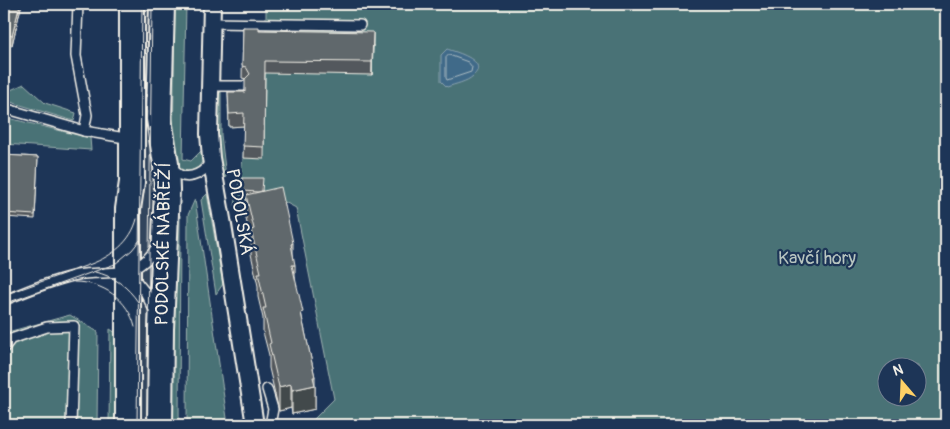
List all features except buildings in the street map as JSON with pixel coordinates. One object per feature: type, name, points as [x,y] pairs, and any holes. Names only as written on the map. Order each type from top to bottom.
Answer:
[{"type":"main road","name":"PODOLSKÉ NÁBŘEŽÍ","points":[[128,425],[128,209],[132,182],[132,4]]},
{"type":"main road","name":"PODOLSKÉ NÁBŘEŽÍ","points":[[160,425],[161,329],[167,190],[166,164],[158,119],[162,4]]},
{"type":"street","name":"PODOLSKÁ","points":[[212,4],[211,158],[255,425]]},
{"type":"lane","points":[[78,4],[76,56],[86,115],[84,131]]},
{"type":"lane","points":[[211,23],[360,25]]},
{"type":"lane","points":[[210,86],[244,86]]},
{"type":"lane","points":[[4,108],[84,131],[132,139]]},
{"type":"lane","points":[[166,164],[181,175],[190,176],[206,169],[211,158]]},
{"type":"lane","points":[[4,300],[75,275],[94,272],[128,271],[146,261],[165,230]]},
{"type":"lane","points":[[128,271],[145,292],[156,312],[161,329]]},
{"type":"lane","points":[[4,348],[11,340],[47,327],[74,326],[71,425]]},
{"type":"lane","points":[[267,389],[273,409],[270,425]]},
{"type":"shaded area","points":[[137,4],[156,4],[151,425],[133,425]]},
{"type":"green space","points":[[175,4],[186,4],[183,159],[191,161],[204,148],[204,157],[201,163],[197,168],[186,171],[176,164],[173,157]]},
{"type":"green space","name":"Kavčí hory","points":[[266,4],[946,4],[946,425],[308,425],[334,399],[296,208],[279,199],[235,206],[243,159],[244,126],[229,127],[228,105],[245,104],[243,39],[266,42]]},
{"type":"green space","points":[[24,84],[45,103],[76,113],[74,121],[4,100],[4,93]]},
{"type":"green space","points":[[221,92],[221,135],[226,177],[220,181],[216,150],[218,95]]},
{"type":"green space","points":[[4,117],[90,138],[91,150],[4,144]]},
{"type":"green space","points":[[207,194],[223,284],[216,294],[201,200]]},
{"type":"green space","points":[[195,199],[228,425],[187,425],[188,215]]},
{"type":"green space","points":[[177,213],[180,215],[179,425],[169,425]]},
{"type":"green space","points":[[70,315],[98,332],[97,425],[4,425],[4,333]]},
{"type":"green space","points":[[110,329],[116,333],[115,425],[109,425]]},
{"type":"water","points":[[447,49],[470,58],[475,62],[477,71],[470,78],[447,87],[441,81],[441,55]]},
{"type":"tram line","points":[[137,425],[142,4]]},
{"type":"tram line","points":[[147,425],[152,4]]},
{"type":"tram line","points":[[4,295],[106,257],[120,247],[130,235],[137,219]]},
{"type":"tram line","points":[[4,304],[115,264],[132,250],[140,240]]},
{"type":"tram line","points":[[95,272],[108,276],[120,283],[138,302]]},
{"type":"tram line","points":[[74,282],[95,285],[113,294],[127,308],[135,327]]}]
